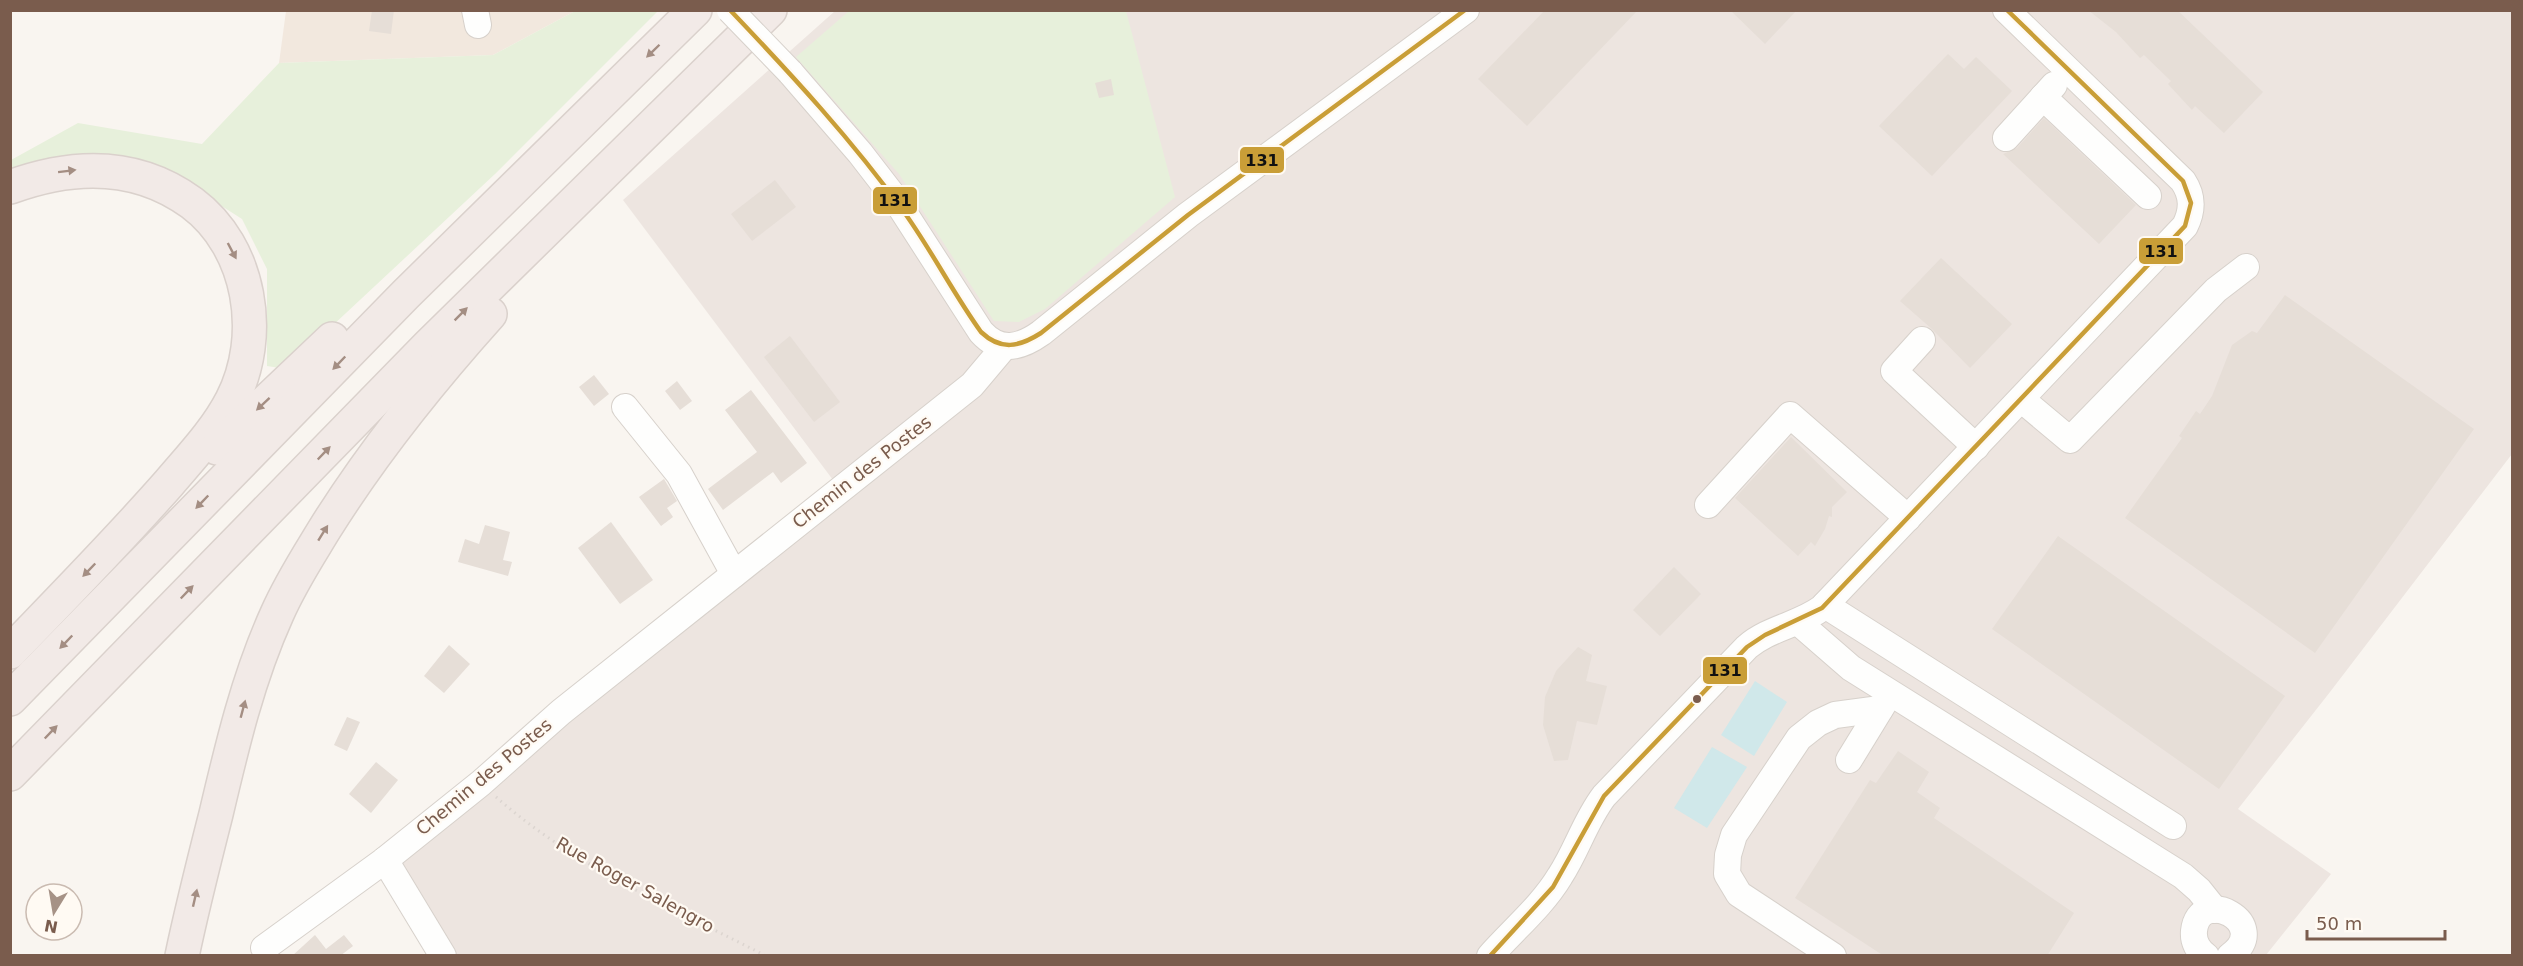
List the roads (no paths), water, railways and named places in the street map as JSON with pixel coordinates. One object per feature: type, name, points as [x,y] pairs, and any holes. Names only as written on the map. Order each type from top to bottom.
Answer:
[{"type":"highway","points":[[10,699],[406,294],[695,10]]},
{"type":"highway","points":[[10,774],[428,346],[770,10]]},
{"type":"highway","points":[[182,956],[247,694],[277,614],[299,571],[363,472],[434,379],[517,285],[650,146],[713,66]]},
{"type":"highway","points":[[10,652],[130,528],[477,203],[507,180],[543,158]]},
{"type":"highway","points":[[10,187],[56,173],[83,170],[126,174],[154,183],[190,202],[208,217],[231,246],[242,273],[248,310],[247,345],[242,374],[233,398],[209,437],[130,528]]},
{"type":"street","points":[[730,10],[790,72],[860,153],[894,197],[974,323],[985,337],[1004,347],[1022,344],[1041,333],[1188,215],[1466,10]]},
{"type":"street","points":[[1490,956],[1554,887],[1586,823],[1604,796],[1747,647],[1765,634],[1798,622],[1825,605],[2179,233],[2189,218],[2190,194],[2177,174],[2006,10]]},
{"type":"street","points":[[2006,138],[2067,69]]},
{"type":"street","points":[[2043,97],[2148,196]]},
{"type":"street","points":[[2021,399],[2070,440],[2216,290],[2246,267]]},
{"type":"street","points":[[1922,340],[1894,371],[1976,447]]},
{"type":"street","name":"Chemin des Postes","points":[[264,948],[385,860],[481,783],[554,717],[972,385],[1004,347]]},
{"type":"street","points":[[626,407],[679,474],[734,574]]},
{"type":"street","points":[[1708,505],[1790,415],[1908,518]]},
{"type":"street","points":[[1825,605],[2173,826]]},
{"type":"street","points":[[1798,622],[1885,701],[2183,876],[2199,890],[2215,910]]},
{"type":"street","points":[[1850,760],[1885,701]]},
{"type":"street","points":[[1833,956],[1738,894],[1727,874],[1728,855],[1734,835],[1799,738],[1818,723],[1835,715],[1885,701]]},
{"type":"street","points":[[385,860],[443,956]]},
{"type":"street","points":[[2206,956],[2195,942],[2194,928],[2202,915],[2215,910],[2231,913],[2241,925],[2242,941],[2230,956]]},
{"type":"water","points":[[1755,681],[1787,702],[1754,756],[1721,735]]},
{"type":"water","points":[[1712,747],[1747,767],[1707,828],[1674,808]]}]
